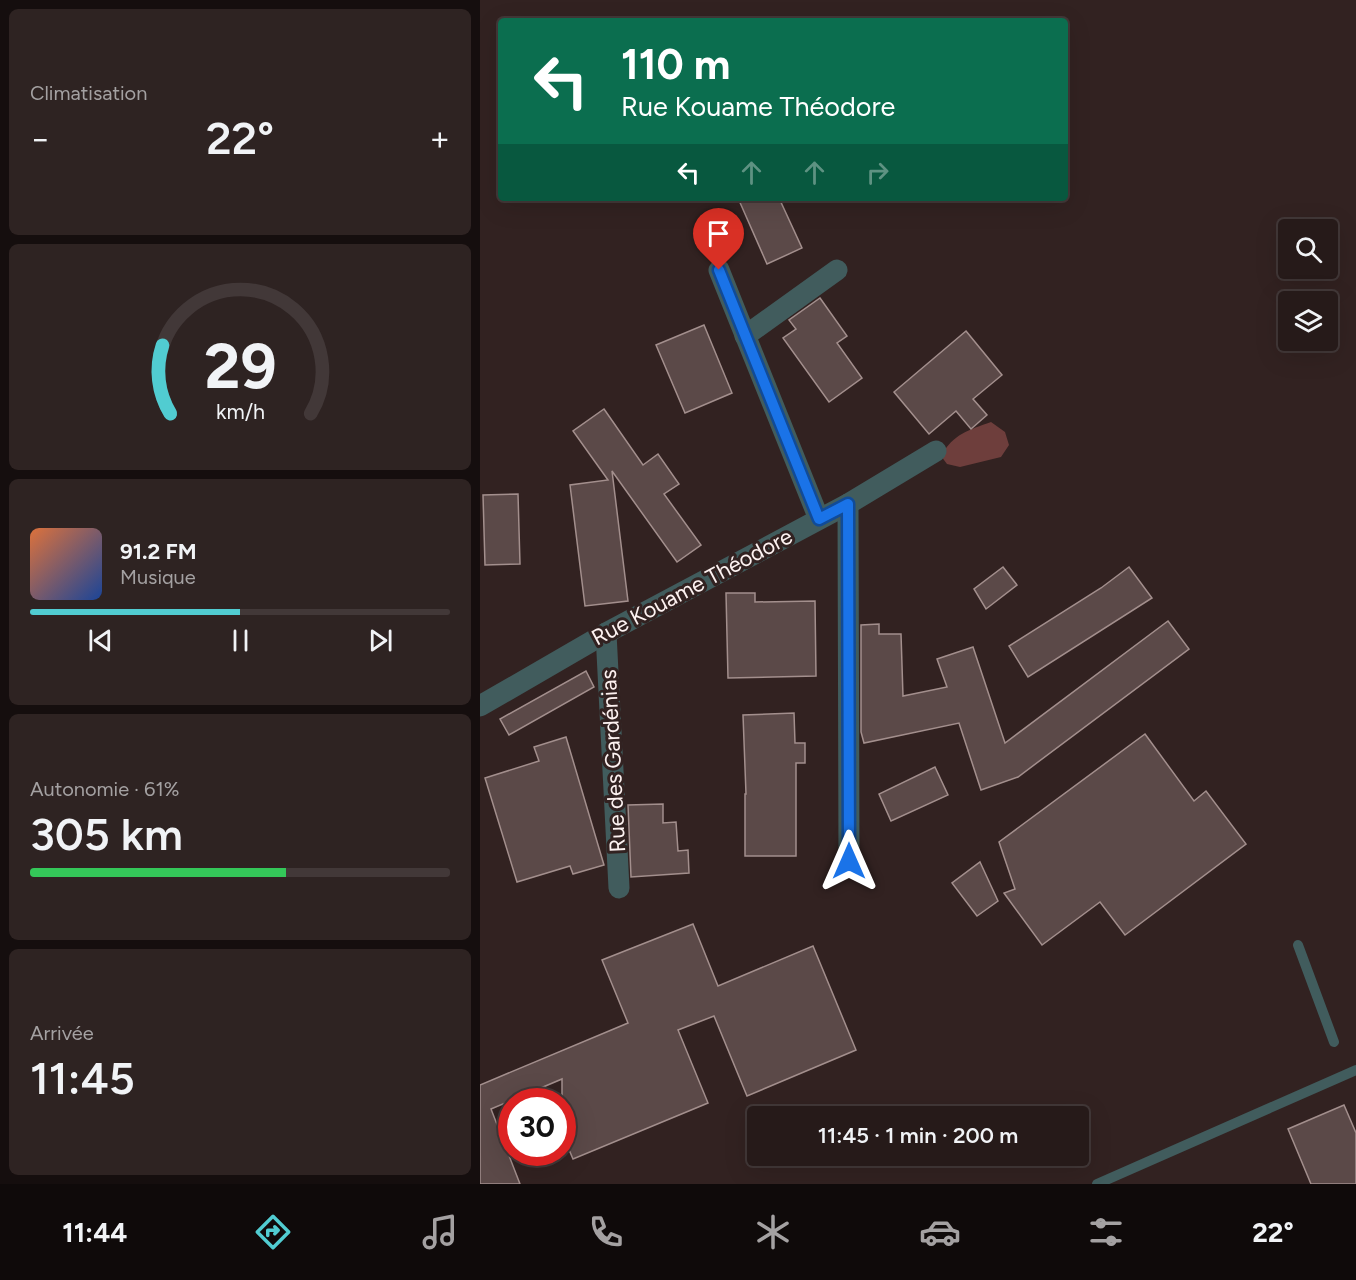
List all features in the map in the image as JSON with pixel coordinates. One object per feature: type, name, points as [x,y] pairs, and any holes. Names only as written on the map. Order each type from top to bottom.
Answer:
[{"type":"street","points":[[719,270],[819,519]]},
{"type":"street","points":[[745,336],[837,270]]},
{"type":"street","name":"Rue Kouame Théodore","points":[[480,706],[606,633],[848,504],[936,451]]},
{"type":"street","points":[[848,504],[849,861]]},
{"type":"street","name":"Rue des Gardénias","points":[[606,633],[620,888]]},
{"type":"lane","points":[[1298,945],[1334,1042]]},
{"type":"lane","points":[[1097,1184],[1356,1070]]},
{"type":"shaded area","points":[[991,422],[1005,432],[1009,445],[1001,457],[960,467],[947,464],[941,456],[956,438]]},
{"type":"building","points":[[739,201],[780,201],[802,248],[767,264]]},
{"type":"building","points":[[820,298],[847,336],[837,343],[862,378],[829,402],[783,338],[796,329],[789,320]]},
{"type":"building","points":[[704,325],[732,393],[685,413],[656,345]]},
{"type":"building","points":[[966,331],[1002,375],[973,399],[987,415],[971,429],[956,411],[929,434],[894,392]]},
{"type":"building","points":[[604,409],[643,465],[658,454],[679,484],[664,494],[701,545],[677,562],[612,471],[628,601],[585,606],[570,485],[608,480],[573,431]]},
{"type":"building","points":[[518,494],[520,564],[485,565],[483,495]]},
{"type":"building","points":[[1003,567],[1017,585],[986,609],[974,589]]},
{"type":"building","points":[[1129,567],[1152,598],[1028,677],[1009,646],[1101,588]]},
{"type":"building","points":[[726,593],[755,593],[755,602],[815,601],[816,676],[728,678]]},
{"type":"building","points":[[1168,621],[1189,649],[1018,777],[981,790],[959,723],[864,743],[861,732],[861,625],[879,624],[879,634],[901,634],[903,696],[947,687],[937,659],[973,647],[1005,743]]},
{"type":"building","points":[[586,671],[594,687],[509,735],[500,719]]},
{"type":"building","points":[[794,713],[795,743],[805,743],[805,763],[796,763],[796,856],[745,856],[746,794],[743,715]]},
{"type":"building","points":[[1145,734],[1194,801],[1206,791],[1246,844],[1125,935],[1100,902],[1042,945],[1004,893],[1015,889],[999,842]]},
{"type":"building","points":[[566,737],[604,865],[573,874],[570,866],[517,882],[485,778],[539,761],[534,747]]},
{"type":"building","points":[[935,767],[948,795],[891,821],[879,794]]},
{"type":"building","points":[[663,804],[663,823],[676,822],[678,851],[688,850],[689,873],[631,877],[628,805]]},
{"type":"building","points":[[980,862],[998,901],[977,916],[952,883]]},
{"type":"building","points":[[693,924],[718,986],[813,946],[856,1050],[747,1096],[714,1016],[678,1030],[708,1103],[576,1158],[576,1088],[562,1088],[562,1079],[541,1088],[498,1088],[498,1106],[491,1109],[498,1127],[498,1166],[513,1166],[520,1184],[480,1184],[480,1085],[628,1023],[602,960]]},
{"type":"building","points":[[1344,1105],[1356,1133],[1356,1184],[1311,1184],[1288,1129]]},
{"type":"route","points":[[719,270],[819,519],[848,504],[849,861]]}]
